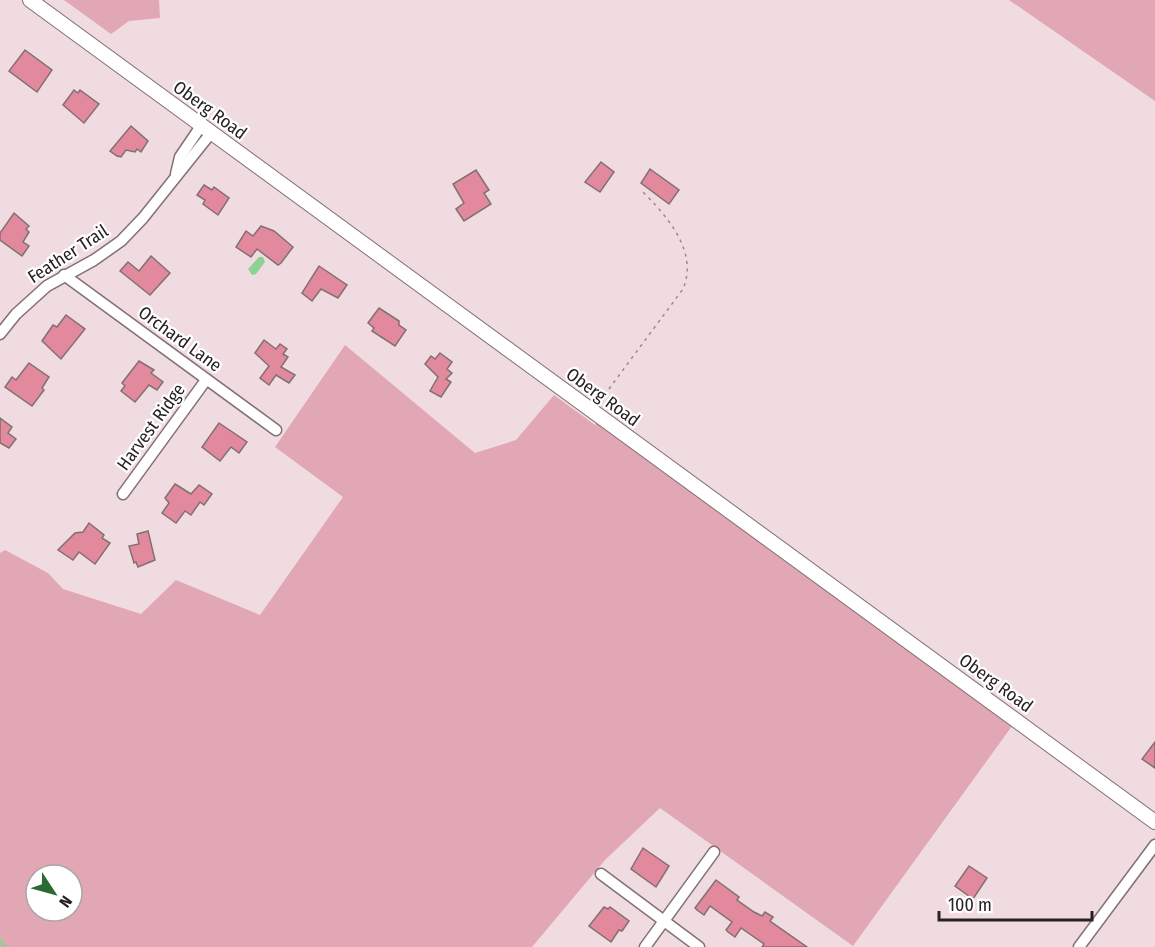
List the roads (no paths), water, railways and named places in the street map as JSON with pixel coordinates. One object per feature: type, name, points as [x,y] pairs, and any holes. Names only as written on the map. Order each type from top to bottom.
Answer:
[{"type":"street","name":"Oberg Road","points":[[30,0],[1155,822]]},
{"type":"street","name":"Feather Trail","points":[[0,334],[30,299],[64,275],[94,260],[121,241],[144,218],[176,174],[180,157],[206,129]]},
{"type":"street","name":"Orchard Lane","points":[[64,275],[276,430]]},
{"type":"street","name":"Harvest Ridge","points":[[123,494],[206,380]]},
{"type":"street","points":[[1079,947],[1155,845]]},
{"type":"street","points":[[645,947],[714,852]]},
{"type":"street","points":[[600,874],[699,947]]},
{"type":"waterway","points":[[0,940],[5,947]]}]
